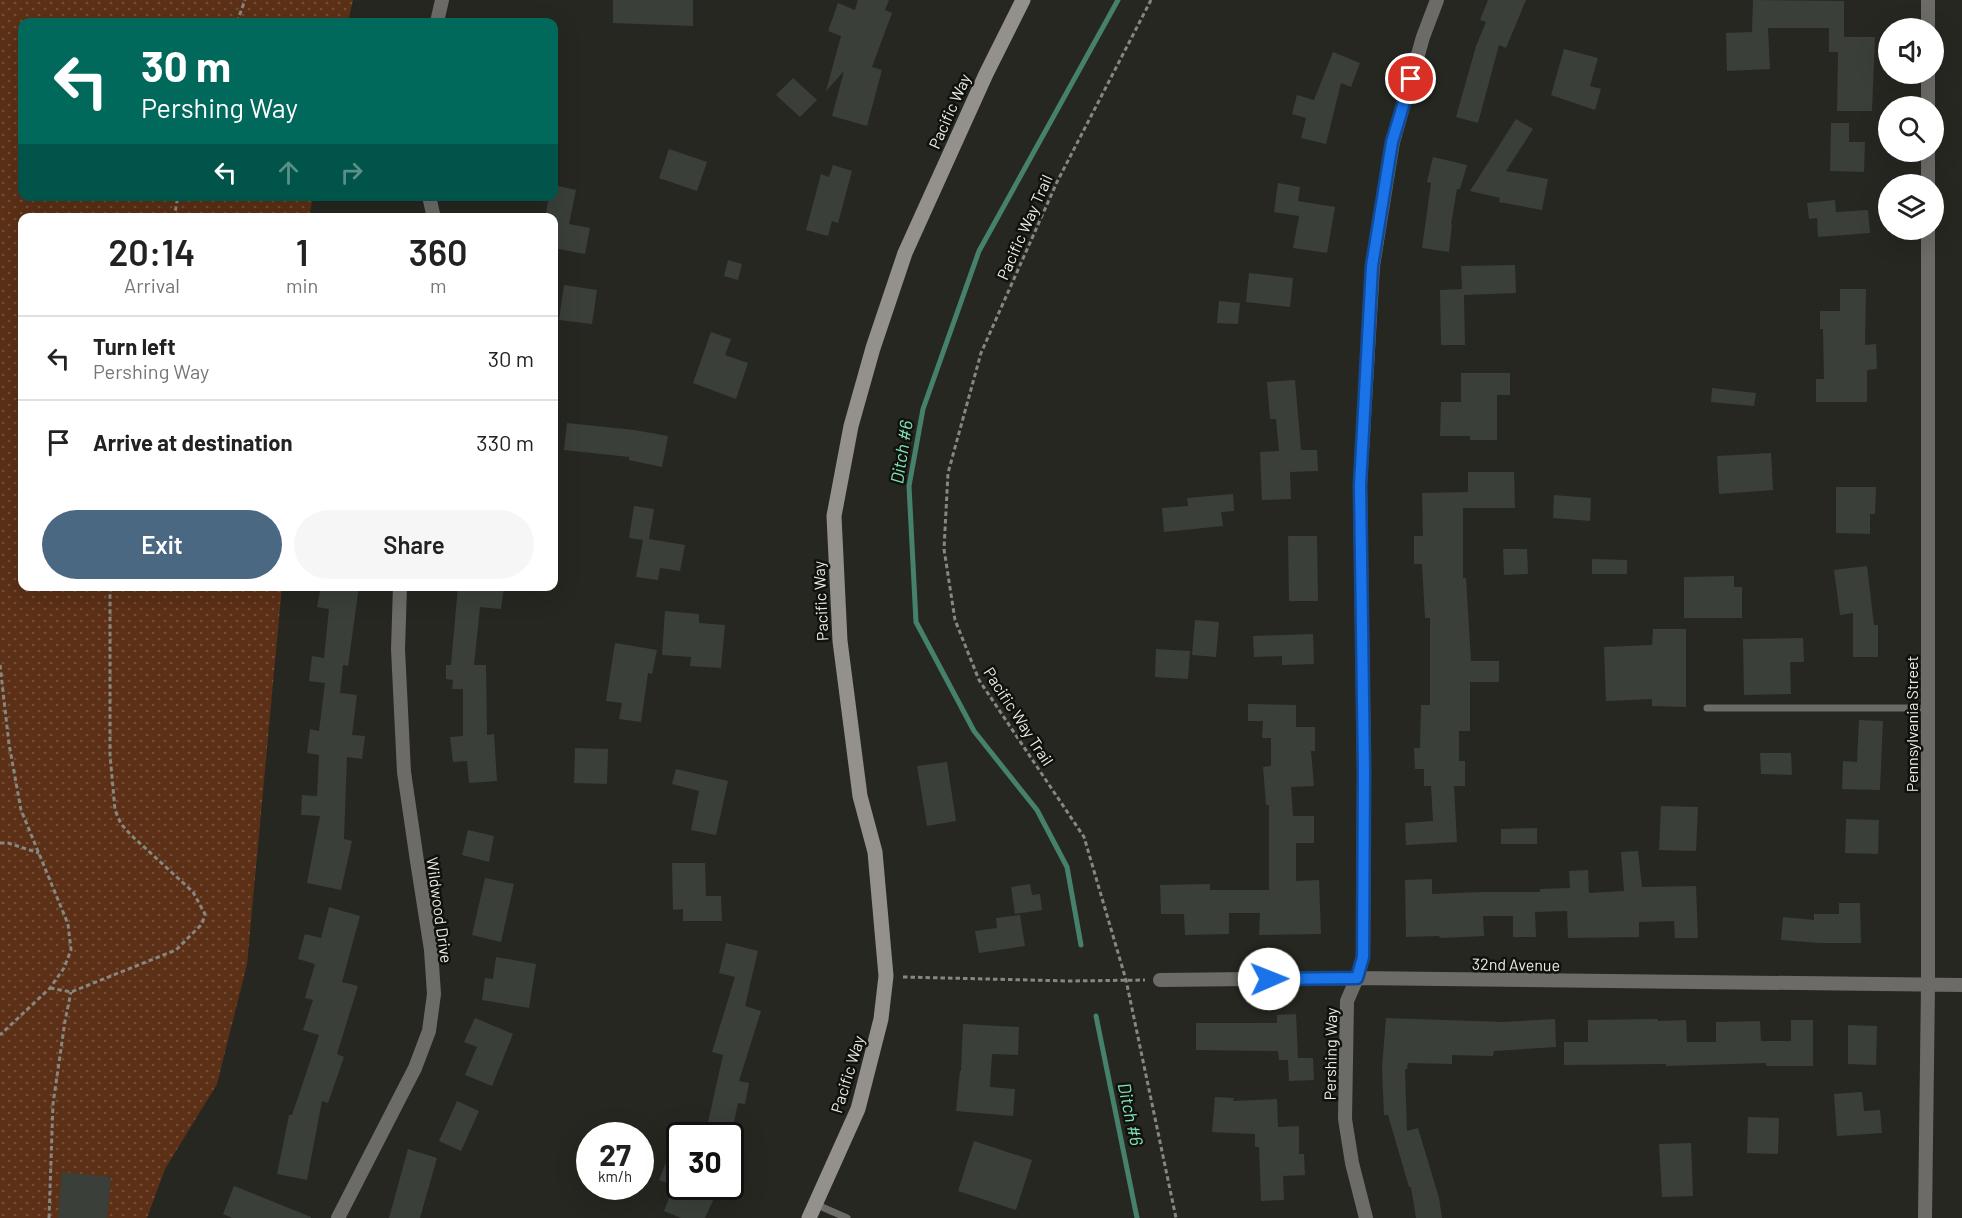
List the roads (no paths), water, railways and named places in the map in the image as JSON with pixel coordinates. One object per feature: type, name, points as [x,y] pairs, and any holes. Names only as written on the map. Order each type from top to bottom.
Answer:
[{"type":"main road","name":"Pacific Way","points":[[812,1211],[858,1109],[879,1028],[886,976],[875,852],[860,796],[840,641],[834,516],[850,426],[905,253],[986,74],[1023,0]]},
{"type":"street","points":[[438,18],[442,0]]},
{"type":"street","name":"Pershing Way","points":[[1366,1218],[1352,1163],[1345,1119],[1347,1001],[1363,957],[1364,771],[1360,485],[1372,266],[1392,142],[1423,37],[1437,0]]},
{"type":"street","points":[[1928,0],[1928,18]]},
{"type":"street","name":"Pennsylvania Street","points":[[1925,1218],[1928,985],[1928,240]]},
{"type":"street","name":"Wildwood Drive","points":[[338,1218],[415,1068],[429,1032],[434,994],[431,950],[405,772],[398,650],[399,591]]},
{"type":"street","name":"32nd Avenue","points":[[1160,980],[1357,978],[1962,985]]},
{"type":"lane","points":[[1707,708],[1928,708]]},
{"type":"lane","points":[[812,1211],[847,1218]]},
{"type":"waterway","name":"Ditch #6","points":[[1081,945],[1067,867],[1037,810],[974,731],[916,622],[909,486],[923,409],[979,251],[1118,0]]},
{"type":"waterway","name":"Ditch #6","points":[[1096,1016],[1137,1218]]}]
